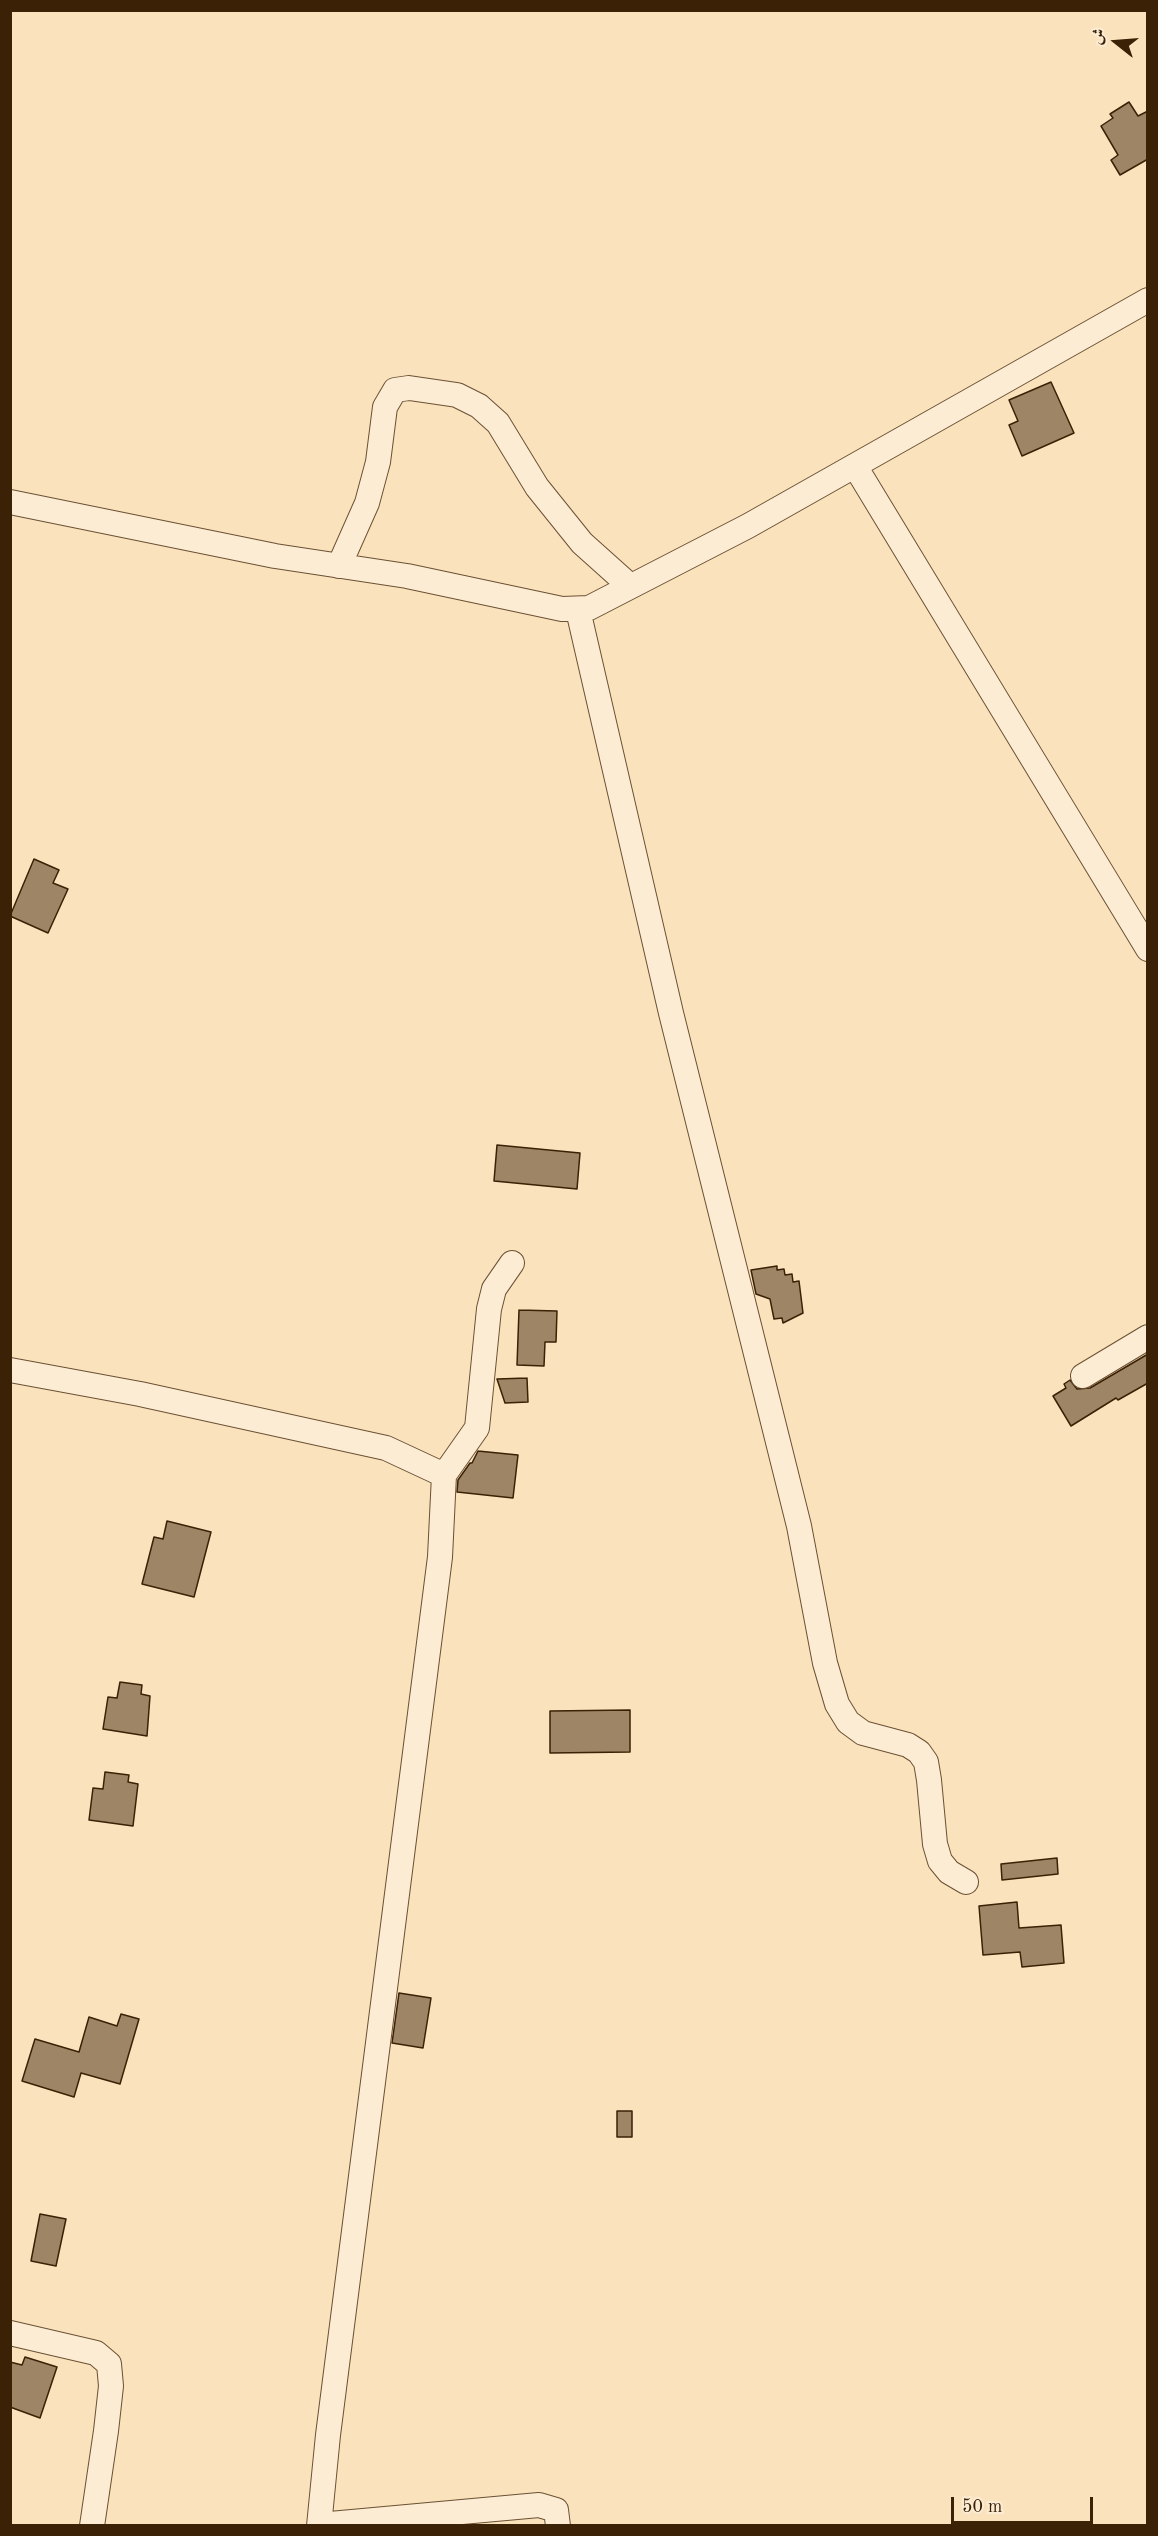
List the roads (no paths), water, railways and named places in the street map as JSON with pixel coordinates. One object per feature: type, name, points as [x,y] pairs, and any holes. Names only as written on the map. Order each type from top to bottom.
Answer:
[{"type":"street","points":[[10,502],[275,556],[578,610],[589,608],[748,526],[1148,300]]},
{"type":"street","points":[[339,566],[368,503],[378,462],[384,407],[395,390],[409,388],[457,395],[479,405],[498,423],[537,487],[582,543],[630,586]]},
{"type":"street","points":[[855,466],[1148,949]]},
{"type":"street","points":[[578,610],[671,1013],[799,1526],[825,1663],[837,1704],[848,1722],[862,1732],[908,1745],[919,1752],[926,1762],[935,1844],[940,1861],[949,1872],[966,1882]]},
{"type":"street","points":[[512,1263],[494,1289],[489,1309],[477,1428],[444,1475],[440,1557],[328,2435],[319,2525],[538,2505],[556,2511],[558,2526]]},
{"type":"street","points":[[1083,1376],[1148,1337]]},
{"type":"street","points":[[10,1370],[140,1394],[386,1448],[444,1475]]},
{"type":"street","points":[[10,2333],[96,2354],[109,2364],[111,2386],[92,2526]]}]
